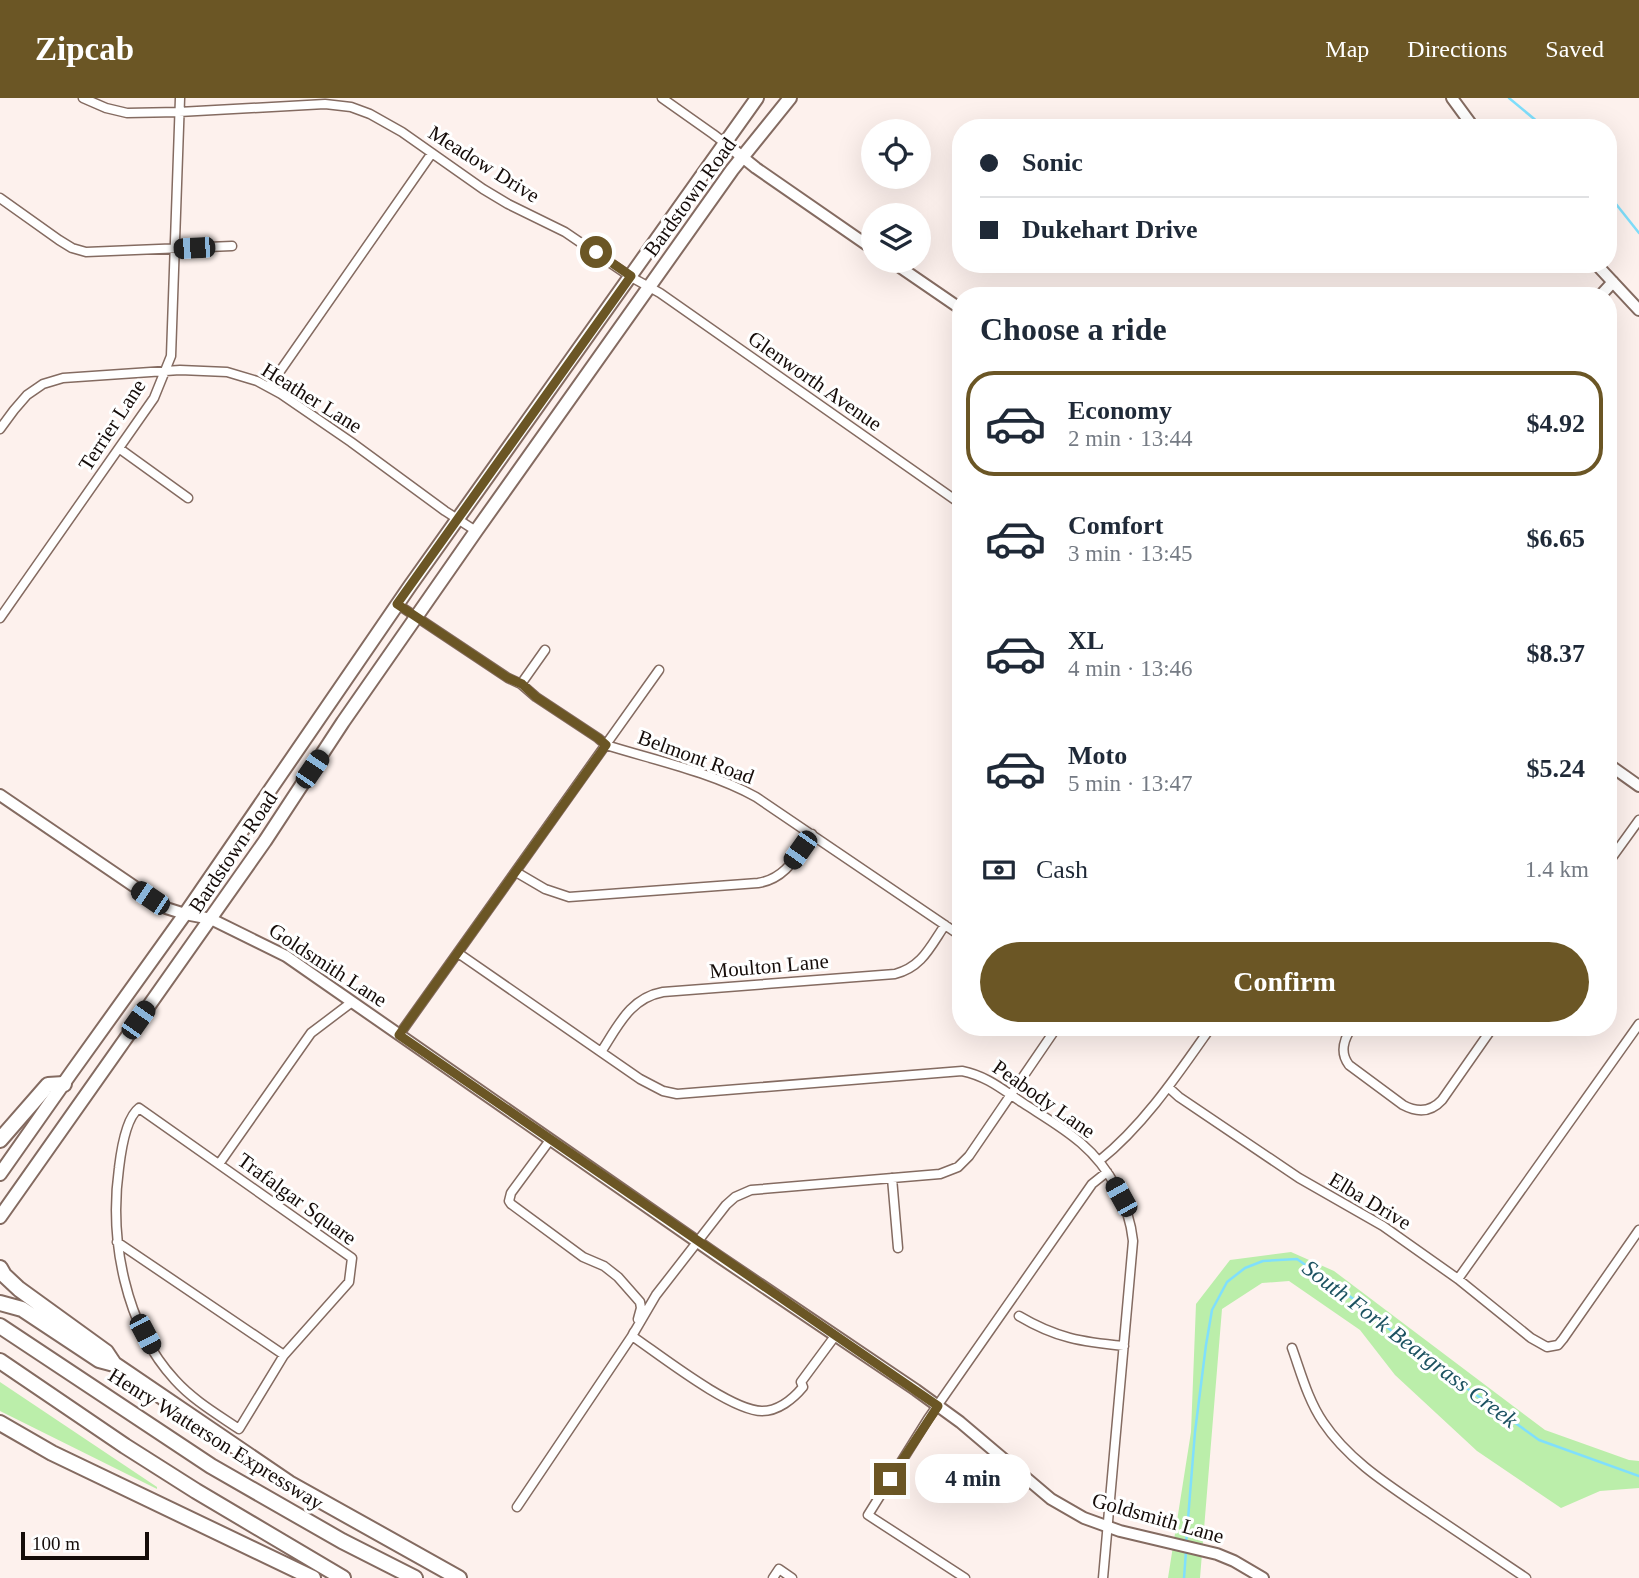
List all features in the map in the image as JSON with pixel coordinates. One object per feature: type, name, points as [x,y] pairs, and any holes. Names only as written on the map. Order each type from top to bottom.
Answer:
[{"type":"highway","points":[[0,1140],[48,1085],[64,1083]]},
{"type":"highway","points":[[0,1268],[12,1283],[106,1352],[114,1364]]},
{"type":"highway","points":[[0,1303],[22,1309],[99,1360],[114,1364],[289,1483],[458,1578]]},
{"type":"highway","name":"Henry Watterson Expressway","points":[[0,1326],[211,1466],[342,1541],[415,1578]]},
{"type":"highway","points":[[0,1361],[196,1491],[343,1578]]},
{"type":"highway","points":[[0,1423],[52,1453],[313,1578]]},
{"type":"highway","points":[[0,1434],[43,1455],[52,1453]]},
{"type":"main road","name":"Bardstown Road","points":[[0,1174],[185,914],[397,604],[757,98]]},
{"type":"main road","name":"Bardstown Road","points":[[0,1217],[211,919],[476,531],[742,158],[790,98]]},
{"type":"main road","points":[[316,722],[332,740]]},
{"type":"street","name":"Meadow Drive","points":[[83,98],[127,113],[179,112],[292,102],[337,105],[370,114],[402,132],[483,189],[580,242],[650,287]]},
{"type":"street","name":"Terrier Lane","points":[[0,618],[154,398],[171,355],[180,98]]},
{"type":"street","points":[[662,98],[742,158],[861,240]]},
{"type":"street","points":[[1452,98],[1467,119]]},
{"type":"street","points":[[268,387],[432,153]]},
{"type":"street","points":[[0,198],[79,251],[100,253],[232,246]]},
{"type":"street","points":[[908,273],[952,303]]},
{"type":"street","points":[[1604,273],[1639,310]]},
{"type":"street","points":[[1608,287],[1613,282]]},
{"type":"street","name":"Glenworth Avenue","points":[[650,287],[952,498]]},
{"type":"street","name":"Heather Lane","points":[[0,429],[27,395],[52,380],[180,370],[227,372],[268,387],[476,531]]},
{"type":"street","points":[[120,449],[188,498]]},
{"type":"street","name":"Belmont Road","points":[[397,604],[508,678],[522,684],[536,697],[606,745],[741,789],[952,930]]},
{"type":"street","points":[[522,684],[545,650]]},
{"type":"street","points":[[399,1035],[659,670]]},
{"type":"street","points":[[1617,770],[1639,786]]},
{"type":"street","name":"Goldsmith Lane","points":[[0,795],[166,908],[211,919],[286,956],[938,1406],[1051,1499],[1074,1513],[1108,1527],[1217,1554],[1248,1573],[1263,1578]]},
{"type":"street","points":[[1617,851],[1639,820]]},
{"type":"street","points":[[516,872],[545,889],[569,897],[758,883],[782,874],[811,834]]},
{"type":"street","name":"Moulton Lane","points":[[601,1052],[629,1010],[648,996],[663,992],[895,974],[907,971],[915,965],[945,925]]},
{"type":"street","name":"Peabody Lane","points":[[458,953],[653,1087],[670,1093],[962,1071],[981,1076],[1012,1095],[1091,1152],[1107,1171],[1121,1197],[1129,1217],[1133,1241],[1103,1578]]},
{"type":"street","name":"Trafalgar Square","points":[[219,1164],[311,1033],[352,1002]]},
{"type":"street","points":[[1458,1279],[1639,1024]]},
{"type":"street","points":[[517,1507],[632,1336],[656,1295],[726,1205],[751,1190],[940,1174],[958,1167],[969,1156],[1051,1036]]},
{"type":"street","points":[[1098,1161],[1124,1138],[1168,1087],[1205,1036]]},
{"type":"street","points":[[1347,1036],[1343,1048],[1345,1060],[1353,1070],[1409,1109],[1423,1111],[1442,1100],[1487,1036]]},
{"type":"street","name":"Elba Drive","points":[[1168,1087],[1299,1178],[1383,1226],[1458,1279],[1541,1345],[1558,1345],[1639,1230]]},
{"type":"street","name":"Trafalgar Square","points":[[139,1108],[352,1258],[349,1282],[284,1355],[239,1429],[177,1383],[167,1371],[154,1351],[128,1294],[117,1242],[116,1184],[122,1148],[133,1113],[139,1108]]},
{"type":"street","points":[[550,1140],[511,1193],[509,1201],[514,1208],[583,1257],[604,1266],[640,1302],[641,1308],[632,1336]]},
{"type":"street","points":[[965,1578],[868,1515],[902,1459],[1092,1184],[1107,1171]]},
{"type":"street","points":[[892,1178],[898,1248]]},
{"type":"street","points":[[117,1242],[284,1355]]},
{"type":"street","points":[[1019,1316],[1061,1336],[1124,1346]]},
{"type":"street","points":[[632,1336],[721,1396],[747,1408],[766,1411],[783,1405],[801,1390],[803,1387],[800,1382],[835,1336]]},
{"type":"street","points":[[1292,1348],[1322,1420],[1337,1441],[1355,1459],[1526,1578]]},
{"type":"street","points":[[773,1578],[779,1569],[792,1578]]},
{"type":"green space","points":[[1291,1252],[1334,1271],[1545,1430],[1629,1460],[1639,1461],[1639,1488],[1600,1491],[1561,1508],[1477,1451],[1395,1375],[1360,1330],[1289,1281],[1262,1283],[1222,1309],[1200,1578],[1168,1578],[1191,1432],[1196,1304],[1230,1260]]},
{"type":"green space","points":[[0,1382],[157,1487],[157,1489],[0,1411]]},
{"type":"waterway","name":"South Fork Beargrass Creek","points":[[1509,98],[1534,119]]},
{"type":"waterway","name":"South Fork Beargrass Creek","points":[[1617,205],[1639,233]]},
{"type":"waterway","name":"South Fork Beargrass Creek","points":[[1186,1544],[1195,1432],[1212,1310],[1227,1282],[1245,1268],[1263,1261],[1297,1259],[1362,1305],[1411,1348],[1539,1440],[1639,1476]]},
{"type":"waterway","name":"South Fork Beargrass Creek","points":[[1184,1578],[1186,1551]]},
{"type":"route","points":[[596,252],[631,276],[397,604],[508,678],[522,684],[536,697],[606,745],[399,1035],[938,1406],[890,1479]]}]
